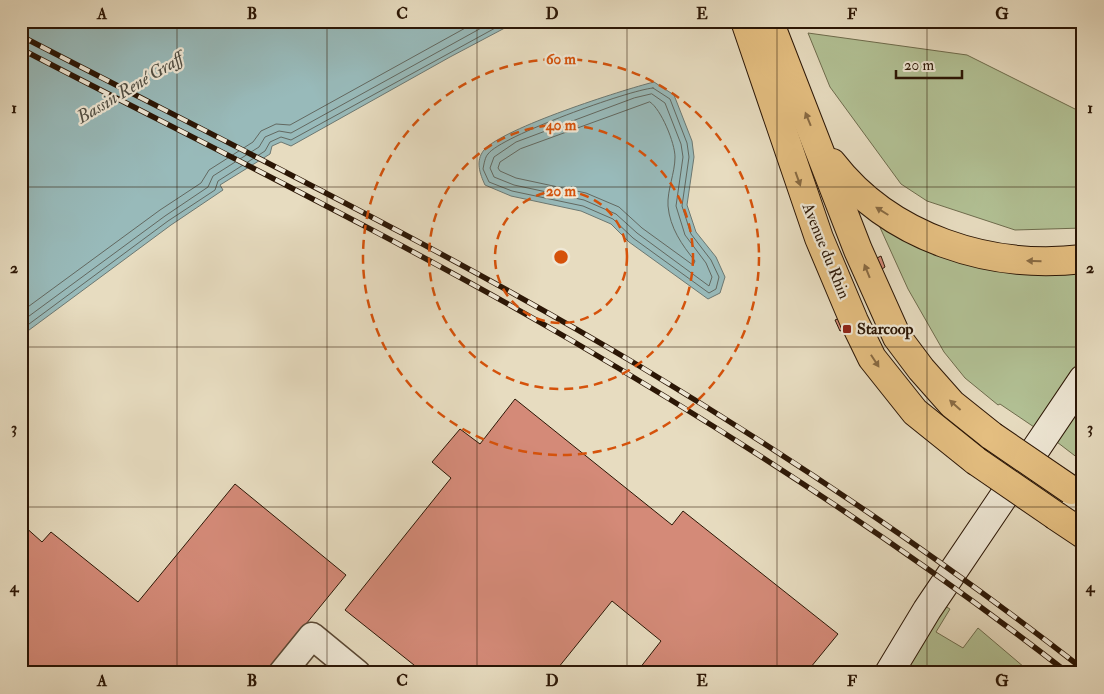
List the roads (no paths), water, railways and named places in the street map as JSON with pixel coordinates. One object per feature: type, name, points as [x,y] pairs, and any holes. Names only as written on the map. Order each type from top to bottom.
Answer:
[{"type":"main road","points":[[746,21],[768,37]]},
{"type":"main road","name":"Avenue du Rhin","points":[[768,37],[820,148],[877,296],[898,337],[921,369],[952,404],[992,436],[1077,494]]},
{"type":"main road","name":"Avenue du Rhin","points":[[768,37],[794,170],[825,254],[872,358],[915,412],[976,461],[1083,534]]},
{"type":"main road","points":[[820,148],[845,179],[876,208],[925,236],[958,248],[988,255],[1061,262],[1083,259]]},
{"type":"main road","points":[[889,673],[927,610],[1083,379]]},
{"type":"street","points":[[282,673],[312,636],[358,673]]},
{"type":"water","name":"Bassin René Graff","points":[[21,21],[518,21],[291,146],[281,142],[272,146],[270,154],[220,185],[223,190],[171,225],[21,336]]},
{"type":"water","points":[[654,82],[674,95],[692,141],[694,157],[687,205],[696,232],[716,257],[725,277],[720,293],[708,299],[629,242],[611,224],[581,211],[511,196],[485,185],[480,172],[479,163],[484,150],[495,141],[514,131],[591,101]]},
{"type":"railway","points":[[21,36],[411,238],[489,280],[641,367],[811,474],[922,549],[1083,669]]},
{"type":"railway","points":[[21,49],[434,263],[634,377],[761,457],[886,540],[948,583],[1068,673]]},
{"type":"place","name":"Starcoop","points":[[847,329]]}]
